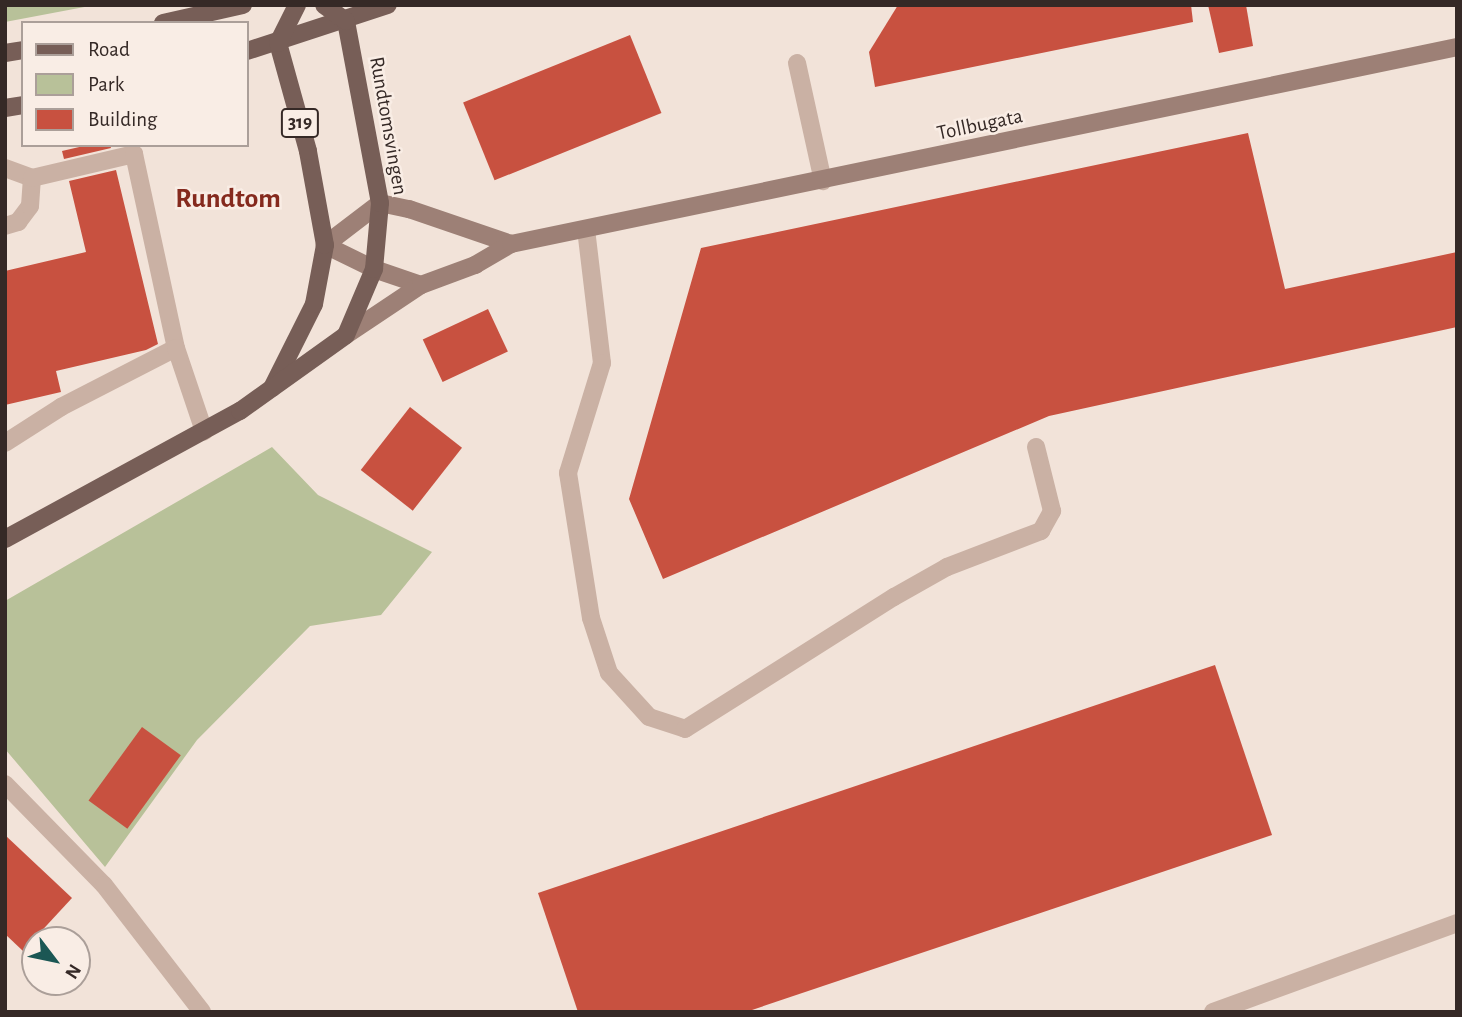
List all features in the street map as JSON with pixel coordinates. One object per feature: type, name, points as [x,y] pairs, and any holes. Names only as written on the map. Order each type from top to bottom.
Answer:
[{"type":"main road","points":[[172,21],[243,5]]},
{"type":"main road","points":[[278,43],[298,5]]},
{"type":"main road","points":[[324,5],[346,21]]},
{"type":"main road","points":[[248,51],[346,21],[388,5]]},
{"type":"main road","name":"Rundtomsvingen","points":[[346,21],[380,203],[374,269],[346,335]]},
{"type":"main road","name":"319","points":[[270,391],[314,304],[326,245],[308,151],[278,43]]},
{"type":"main road","name":"Tollbugata","points":[[346,335],[421,285],[475,265],[511,244],[1457,47]]},
{"type":"main road","points":[[421,285],[374,269],[326,245],[380,203],[409,209],[511,244]]},
{"type":"main road","points":[[5,539],[204,431],[270,391],[346,335]]},
{"type":"lane","points":[[797,63],[823,181]]},
{"type":"lane","points":[[5,168],[32,178],[134,154],[176,348],[204,431]]},
{"type":"lane","points":[[5,226],[18,222],[30,206],[32,178]]},
{"type":"lane","points":[[586,229],[602,363],[568,473],[591,618],[609,673],[649,716],[685,729],[894,597],[947,567],[1041,531],[1052,510],[1036,447]]},
{"type":"lane","points":[[5,443],[61,407],[176,348]]},
{"type":"lane","points":[[5,784],[104,885],[202,1012]]},
{"type":"lane","points":[[1213,1012],[1457,923]]},
{"type":"green space","points":[[5,5],[95,5],[5,22]]},
{"type":"green space","points":[[272,447],[318,495],[432,552],[381,615],[310,626],[197,740],[105,867],[5,749],[5,601]]},
{"type":"building","points":[[898,5],[1191,5],[1193,22],[875,87],[869,52]]},
{"type":"building","points":[[1208,5],[1246,5],[1253,46],[1219,53]]},
{"type":"building","points":[[630,35],[661,113],[495,180],[463,102]]},
{"type":"building","points":[[1248,133],[1285,289],[1457,252],[1457,327],[1049,416],[663,579],[629,499],[701,248]]},
{"type":"building","points":[[79,147],[111,148],[64,159],[62,151]]},
{"type":"building","points":[[116,170],[158,344],[146,350],[56,371],[61,392],[5,405],[5,271],[86,252],[69,181]]},
{"type":"building","points":[[488,309],[508,352],[443,382],[423,339]]},
{"type":"building","points":[[410,407],[462,448],[413,511],[361,470]]},
{"type":"building","points":[[1215,665],[1272,835],[746,1012],[578,1012],[538,893]]},
{"type":"building","points":[[142,727],[181,755],[127,829],[89,801]]},
{"type":"building","points":[[5,835],[72,898],[46,926],[21,926],[21,949],[5,934]]},
{"type":"district","name":"Rundtom","points":[[228,199]]}]
